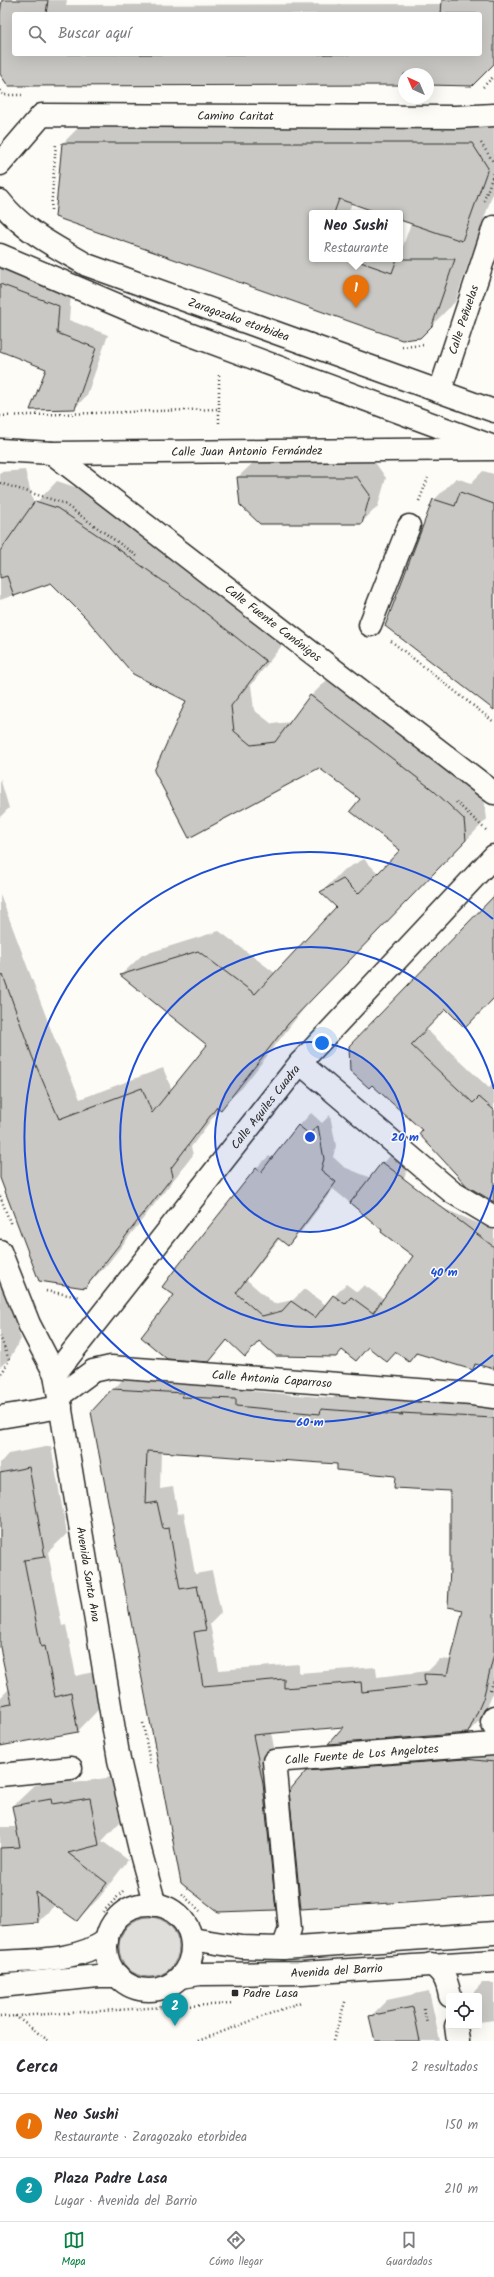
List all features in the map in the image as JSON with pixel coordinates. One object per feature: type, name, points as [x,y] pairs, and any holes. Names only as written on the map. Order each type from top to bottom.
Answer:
[{"type":"street","name":"Camino Caritat","points":[[0,164],[42,115],[448,117],[494,115]]},
{"type":"street","name":"Zaragozako etorbidea","points":[[0,201],[11,216],[26,229],[87,265],[494,411]]},
{"type":"street","name":"Calle Peñuelas","points":[[440,391],[494,227]]},
{"type":"street","points":[[0,255],[167,326],[494,448]]},
{"type":"street","name":"Calle Juan Antonio Fernández","points":[[0,450],[52,453],[494,448]]},
{"type":"street","name":"Calle Fuente Canónigos","points":[[52,453],[494,793]]},
{"type":"street","points":[[370,625],[409,526]]},
{"type":"street","name":"Calle Aquiles Cuadra","points":[[55,1374],[300,1064],[494,856]]},
{"type":"street","points":[[300,1064],[452,1192],[494,1218]]},
{"type":"street","name":"Avenida Santa Ana","points":[[0,1251],[29,1324],[55,1374],[119,1760],[140,1854],[155,1905]]},
{"type":"street","name":"Calle Antonia Caparroso","points":[[60,1401],[93,1371],[111,1367],[494,1397]]},
{"type":"street","points":[[0,1417],[60,1401]]},
{"type":"street","points":[[494,1718],[492,1722],[494,1727]]},
{"type":"street","name":"Calle Fuente de Los Angelotes","points":[[283,1948],[290,1928],[274,1760],[494,1744]]},
{"type":"street","points":[[0,1775],[71,1768]]},
{"type":"street","points":[[142,1905],[155,1905],[168,1909],[179,1916],[187,1926],[192,1939],[192,1952],[188,1966],[180,1977],[169,1986],[155,1990],[141,1990],[129,1985],[118,1976],[110,1965],[107,1953],[107,1940],[112,1927],[120,1917],[130,1909],[142,1905]]},
{"type":"street","points":[[192,1939],[242,1946],[283,1948],[494,1933]]},
{"type":"street","points":[[0,1962],[71,1955],[96,1948],[107,1940]]},
{"type":"street","name":"Avenida del Barrio","points":[[180,1977],[200,1974],[302,1973],[494,1961]]},
{"type":"street","points":[[432,1964],[442,1972],[447,1982],[449,1993]]},
{"type":"street","points":[[0,1986],[98,1976],[118,1976]]},
{"type":"street","points":[[456,2029],[458,2041]]},
{"type":"path","points":[[481,208],[494,172]]},
{"type":"path","points":[[400,347],[423,346],[428,341]]},
{"type":"path","points":[[219,367],[219,427]]},
{"type":"path","points":[[0,416],[219,409]]},
{"type":"path","points":[[409,526],[431,471]]},
{"type":"path","points":[[0,483],[63,503],[142,560]]},
{"type":"path","points":[[370,625],[494,722]]},
{"type":"path","points":[[454,800],[486,830],[482,834]]},
{"type":"path","points":[[0,1196],[13,1231]]},
{"type":"path","points":[[42,1290],[84,1298]]},
{"type":"path","points":[[0,1336],[9,1360],[0,1377]]},
{"type":"path","points":[[142,1715],[152,1770]]},
{"type":"path","points":[[99,1916],[125,1888]]},
{"type":"path","points":[[178,1890],[206,1916]]},
{"type":"path","points":[[333,2041],[346,1998]]},
{"type":"path","points":[[198,2041],[308,2000],[292,2000]]},
{"type":"path","points":[[0,2017],[236,2003]]},
{"type":"path","points":[[14,2016],[49,2041]]},
{"type":"shaded area","points":[[149,1917],[165,1922],[170,1926],[174,1931],[179,1947],[174,1963],[170,1968],[165,1972],[149,1977],[133,1972],[128,1968],[124,1963],[119,1947],[124,1931],[128,1926],[133,1922]]},
{"type":"building","points":[[2,0],[48,0],[46,12],[12,12],[12,56],[482,56],[482,12],[441,12],[442,0],[494,0],[494,64],[472,86],[434,85],[434,68],[398,68],[398,85],[8,86],[0,74],[0,14]]},
{"type":"building","points":[[62,143],[472,143],[488,168],[462,241],[403,221],[403,210],[370,210],[339,199],[335,210],[309,210],[309,262],[361,262],[392,273],[396,262],[403,262],[403,259],[455,259],[432,326],[420,338],[402,340],[55,217]]},
{"type":"building","points":[[0,284],[59,306],[57,333],[96,348],[75,409],[30,410],[46,369],[0,351]]},
{"type":"building","points":[[237,477],[357,477],[370,495],[362,524],[260,524],[240,505]]},
{"type":"building","points":[[460,492],[494,504],[494,710],[385,626],[433,499],[455,506]]},
{"type":"building","points":[[35,501],[57,508],[114,546],[188,599],[266,661],[231,706],[234,731],[251,745],[275,742],[310,695],[433,790],[464,819],[466,840],[288,1024],[221,1110],[217,1107],[171,1168],[173,1176],[85,1288],[39,1281],[0,1178],[0,976],[3,975],[32,1056],[59,1119],[142,1088],[152,1113],[207,1045],[120,975],[198,951],[255,994],[336,907],[320,892],[343,879],[358,894],[400,850],[350,811],[360,799],[319,768],[189,838],[154,771],[186,701],[133,674],[86,618],[51,583],[14,596],[7,576],[0,578],[0,551]]},
{"type":"building","points":[[494,896],[494,998],[465,1028],[446,1009],[411,1045],[473,1103],[479,1097],[494,1110],[494,1202],[467,1186],[419,1134],[422,1130],[372,1085],[369,1088],[350,1071],[349,1046]]},
{"type":"building","points":[[298,1125],[309,1134],[318,1126],[324,1159],[321,1170],[336,1182],[288,1246],[278,1238],[236,1293],[262,1316],[282,1311],[291,1301],[315,1318],[333,1295],[345,1304],[351,1297],[373,1313],[413,1256],[381,1232],[382,1230],[350,1203],[382,1162],[494,1247],[494,1369],[475,1364],[473,1370],[416,1353],[409,1362],[396,1352],[387,1362],[368,1347],[356,1361],[342,1350],[336,1357],[276,1356],[259,1341],[245,1357],[227,1340],[209,1362],[167,1359],[141,1337],[174,1295],[162,1287],[173,1272],[256,1168],[261,1172]]},
{"type":"building","points":[[112,1389],[184,1393],[181,1397],[236,1399],[236,1406],[320,1414],[321,1409],[403,1415],[401,1413],[494,1418],[494,1654],[483,1699],[468,1733],[328,1744],[343,1727],[253,1735],[263,1784],[276,1910],[218,1912],[181,1883],[91,1412]],"holes":[[[147,1451],[337,1464],[337,1470],[395,1476],[394,1488],[450,1491],[450,1569],[448,1607],[463,1610],[447,1675],[424,1674],[425,1685],[362,1692],[361,1682],[284,1688],[284,1679],[203,1686],[194,1632],[206,1630],[197,1586],[180,1589],[169,1528],[163,1529],[157,1502],[145,1504]]]},
{"type":"building","points":[[29,1467],[45,1557],[24,1560],[41,1647],[45,1646],[55,1697],[71,1693],[78,1732],[0,1746],[0,1706],[12,1704],[0,1647],[0,1473]]},
{"type":"building","points":[[465,1759],[494,1762],[494,1896],[301,1909],[289,1791],[306,1771]]},
{"type":"building","points":[[90,1798],[99,1845],[68,1853],[107,1883],[77,1921],[36,1892],[38,1923],[0,1926],[0,1848],[20,1847],[12,1806],[51,1799],[52,1804]]},
{"type":"building","points":[[413,2007],[420,2041],[375,2041],[369,2016]]},
{"type":"place","name":"Neo Sushi","points":[[356,308]]},
{"type":"place","name":"Padre Lasa","points":[[235,1993]]},
{"type":"place","name":"Plaza Padre Lasa","points":[[175,2026]]}]
